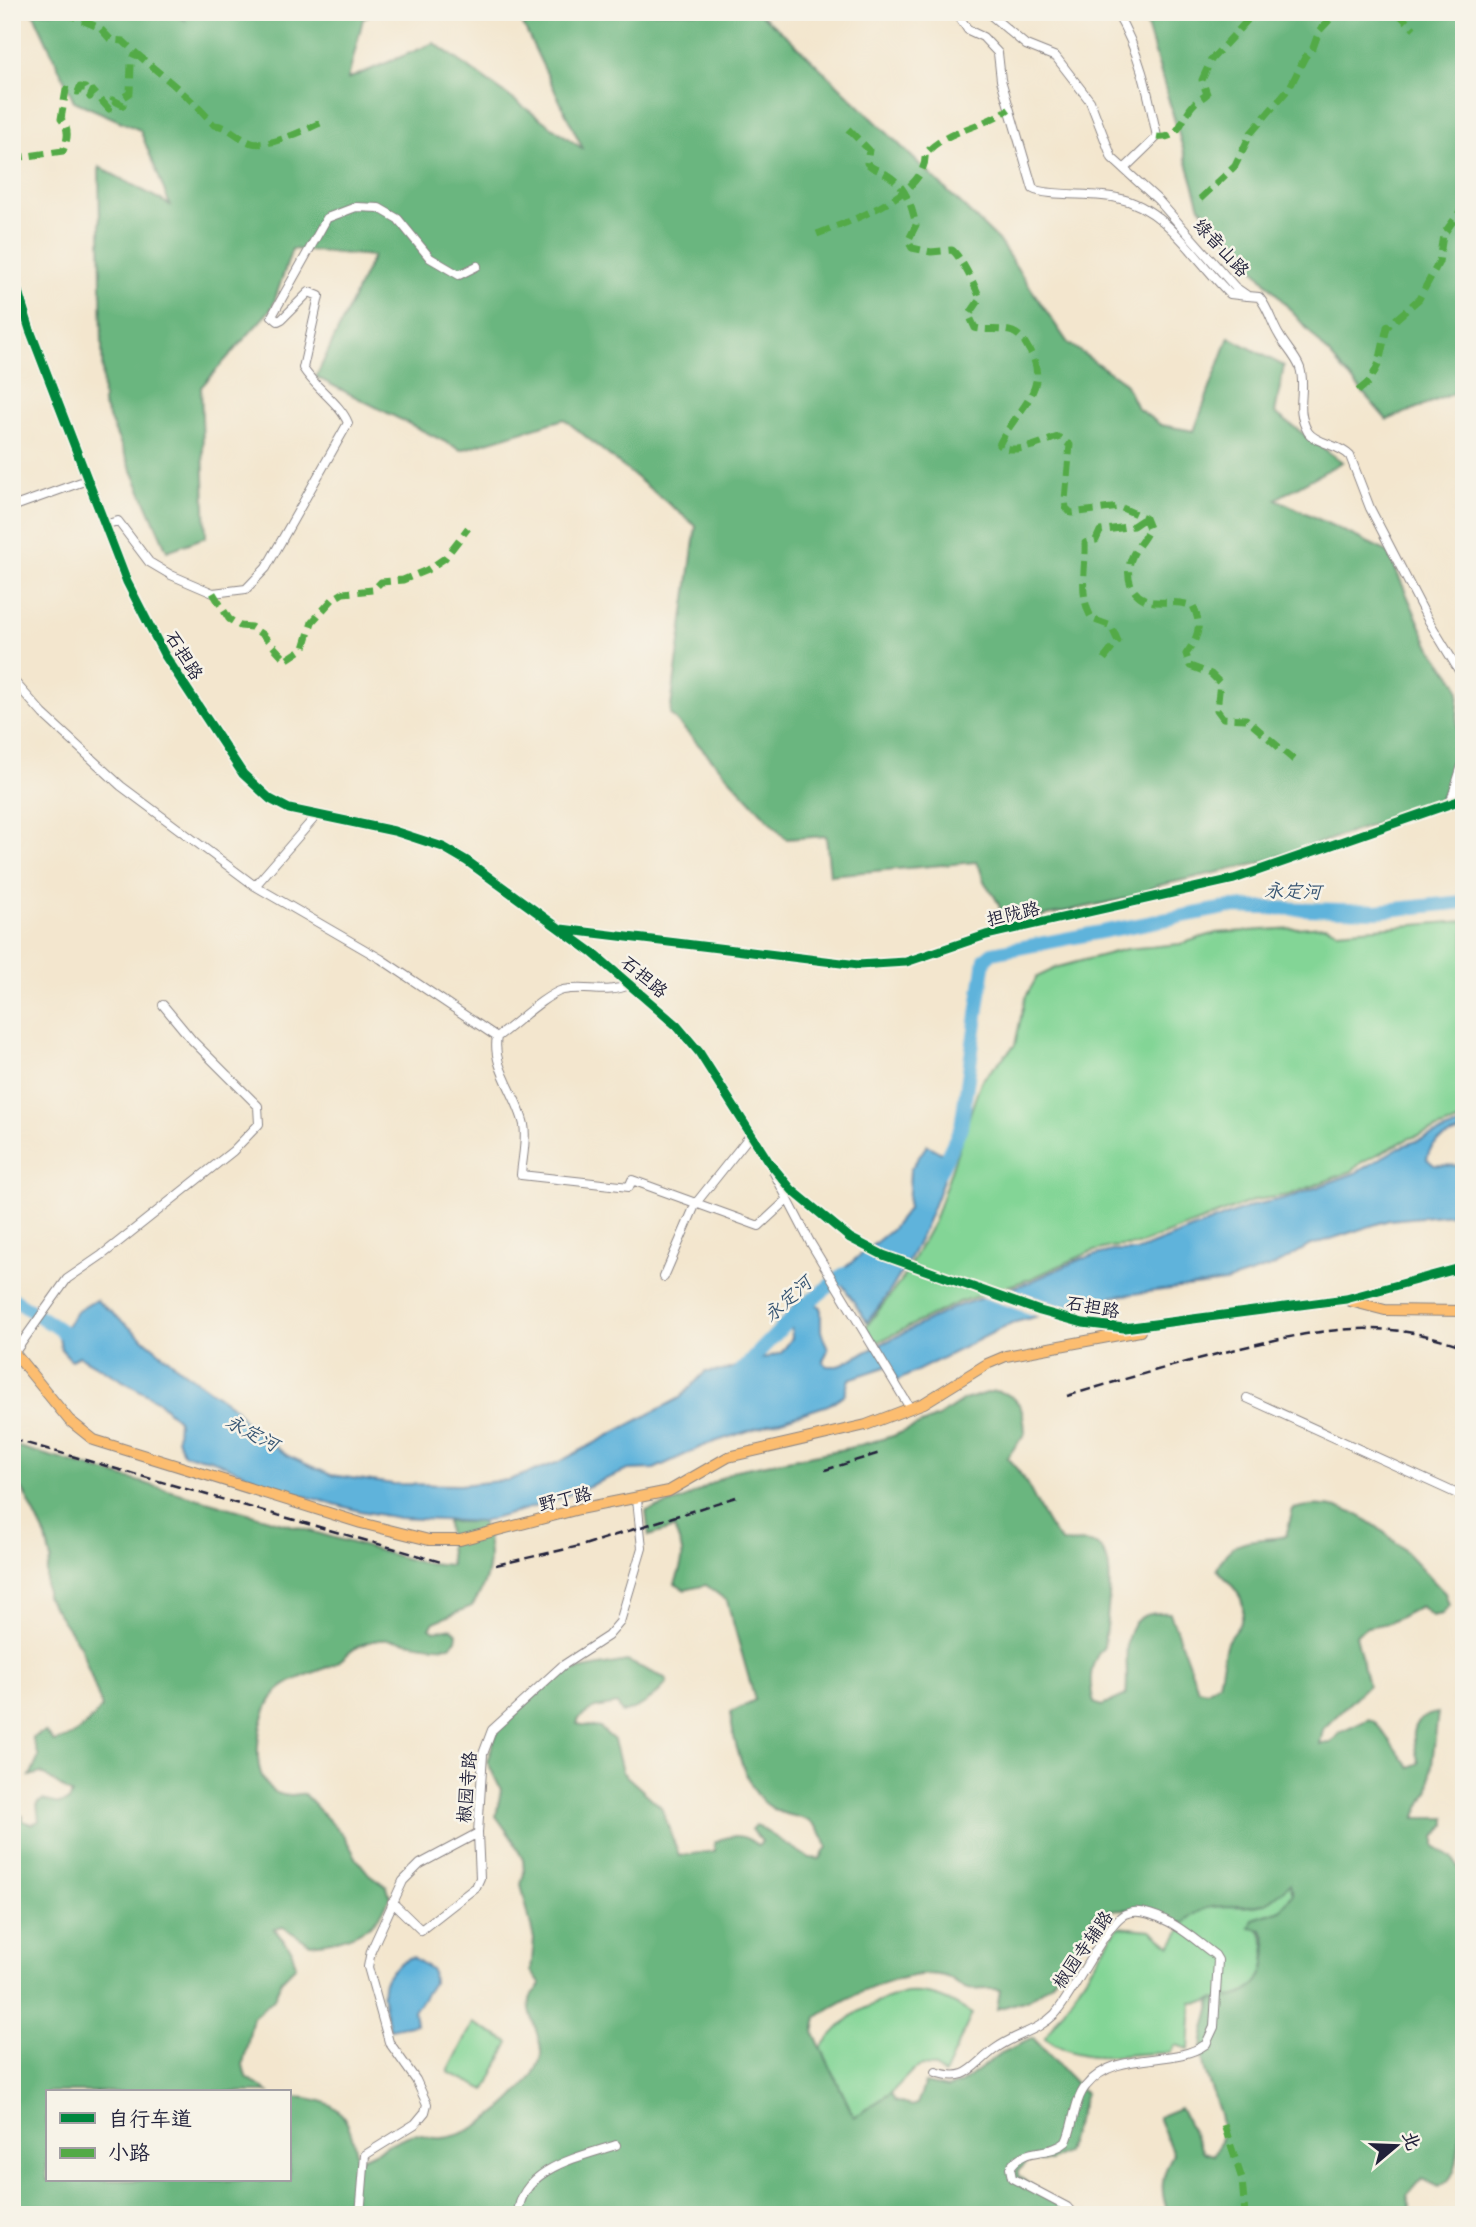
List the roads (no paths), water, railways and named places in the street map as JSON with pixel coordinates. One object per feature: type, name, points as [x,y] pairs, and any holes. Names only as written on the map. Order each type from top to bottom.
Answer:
[{"type":"main road","name":"石担路","points":[[12,272],[15,297],[104,525],[149,626],[243,774],[270,799],[289,809],[394,831],[443,847],[478,869],[632,984],[677,1026],[699,1052],[768,1161],[805,1203],[850,1238],[883,1255],[1040,1311],[1083,1323],[1124,1328],[1346,1300],[1464,1266]]},
{"type":"main road","points":[[1346,1300],[1385,1310],[1464,1311]]},
{"type":"main road","name":"野丁路","points":[[13,1351],[69,1420],[94,1440],[361,1523],[418,1537],[460,1540],[579,1509],[669,1491],[728,1457],[866,1425],[924,1403],[987,1364],[1006,1356],[1068,1343],[1126,1335],[1147,1327]]},
{"type":"street","points":[[956,12],[968,30],[983,37],[998,53],[1001,80],[1033,189],[1040,193],[1077,192],[1115,197],[1143,207],[1161,219],[1230,294],[1248,296]]},
{"type":"street","name":"绿音山路","points":[[987,12],[1026,45],[1056,57],[1090,101],[1112,158],[1158,200],[1235,287],[1248,296],[1259,297],[1268,308],[1277,332],[1300,368],[1299,404],[1310,436],[1344,450],[1350,456],[1370,508],[1427,618],[1464,679]]},
{"type":"street","points":[[1116,12],[1133,41],[1146,78],[1157,137],[1124,169]]},
{"type":"street","points":[[104,525],[117,521],[149,562],[171,575],[213,593],[246,589],[266,568],[348,423],[345,416],[315,387],[303,368],[318,296],[309,292],[282,319],[278,321],[272,316],[327,218],[356,207],[379,208],[398,219],[430,258],[443,268],[459,275],[477,266]]},
{"type":"street","points":[[12,508],[87,480]]},
{"type":"street","points":[[12,679],[43,714],[121,786],[255,886],[381,959],[497,1037]]},
{"type":"street","points":[[1450,804],[1464,760]]},
{"type":"street","name":"担陇路","points":[[558,929],[858,965],[906,961],[986,935],[1234,879],[1464,799]]},
{"type":"street","points":[[255,886],[316,816]]},
{"type":"street","points":[[632,984],[614,992],[575,988],[559,991],[497,1037],[494,1052],[525,1128],[521,1175],[629,1187],[632,1180],[760,1226],[787,1200]]},
{"type":"street","points":[[13,1351],[23,1341],[66,1279],[102,1255],[233,1151],[259,1124],[258,1106],[192,1040],[163,1005]]},
{"type":"street","points":[[664,1277],[696,1203],[751,1133]]},
{"type":"street","points":[[768,1161],[822,1262],[910,1408]]},
{"type":"street","points":[[1247,1398],[1464,1497]]},
{"type":"street","name":"椒园寺路","points":[[360,2215],[365,2155],[415,2124],[425,2112],[426,2104],[416,2080],[389,2042],[368,1967],[371,1951],[402,1881],[420,1864],[478,1833],[483,1754],[492,1730],[562,1666],[608,1636],[620,1622],[642,1548],[637,1499]]},
{"type":"street","points":[[392,1902],[421,1930],[476,1887],[480,1878],[478,1833]]},
{"type":"street","name":"椒园寺辅路","points":[[936,2072],[949,2077],[962,2075],[996,2048],[1045,2024],[1074,1989],[1117,1921],[1128,1913],[1150,1914],[1170,1922],[1215,1955],[1218,1960],[1213,2027],[1206,2044],[1188,2053],[1127,2062],[1096,2076],[1082,2092],[1066,2142],[1054,2149],[1025,2153],[1010,2168],[1012,2178],[1067,2207],[1074,2215]]},
{"type":"street","points":[[518,2215],[519,2201],[527,2186],[561,2163],[617,2145]]},
{"type":"water","points":[[1464,1124],[1464,1131],[1436,1143],[1427,1159],[1434,1165],[1464,1166],[1464,1213],[1389,1220],[1309,1246],[1274,1266],[1225,1282],[1109,1297],[1012,1323],[897,1381],[888,1366],[849,1379],[845,1394],[828,1405],[708,1444],[654,1469],[628,1470],[550,1502],[482,1522],[399,1518],[360,1511],[282,1490],[211,1459],[183,1454],[177,1438],[178,1420],[158,1401],[79,1356],[71,1360],[61,1349],[59,1336],[76,1312],[96,1300],[184,1372],[234,1407],[251,1429],[288,1456],[331,1475],[393,1484],[460,1485],[509,1480],[559,1462],[680,1398],[705,1372],[722,1371],[781,1353],[792,1338],[790,1311],[801,1297],[821,1307],[821,1331],[828,1350],[823,1361],[827,1366],[838,1366],[955,1307],[1030,1282],[1081,1259],[1112,1251],[1136,1251],[1254,1205],[1291,1197],[1355,1173],[1400,1147]]},
{"type":"water","points":[[927,1145],[950,1158],[943,1180],[917,1245],[894,1285],[867,1322],[836,1275],[891,1230],[908,1209],[910,1170]]},
{"type":"water","points":[[413,1957],[432,1970],[433,1983],[414,2011],[416,2024],[390,2029],[383,1996],[384,1981],[394,1968]]},
{"type":"waterway","name":"永定河","points":[[939,1173],[961,1127],[985,959],[992,953],[1230,907],[1377,911],[1464,902]]},
{"type":"waterway","name":"永定河","points":[[734,1378],[798,1311],[844,1274]]},
{"type":"waterway","name":"永定河","points":[[12,1298],[78,1342]]},
{"type":"railway","points":[[1067,1396],[1217,1354],[1310,1333],[1370,1329],[1401,1331],[1464,1347]]},
{"type":"railway","points":[[12,1439],[441,1562]]},
{"type":"railway","points":[[825,1470],[880,1453]]},
{"type":"railway","points":[[496,1565],[584,1545],[736,1497]]}]
